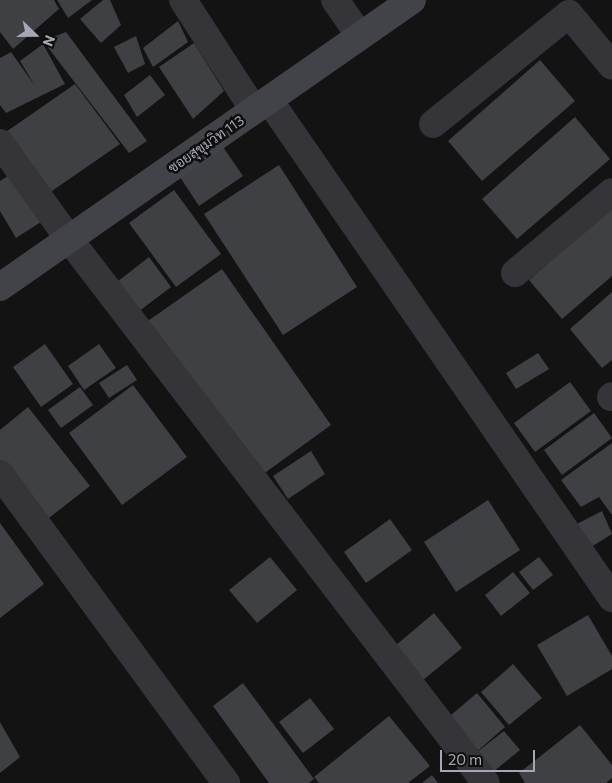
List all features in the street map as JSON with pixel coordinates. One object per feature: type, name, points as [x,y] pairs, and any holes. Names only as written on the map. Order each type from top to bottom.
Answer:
[{"type":"main road","name":"ซอยสุขุมวิท 113","points":[[0,287],[412,0]]},
{"type":"street","points":[[183,0],[262,105],[612,598]]},
{"type":"street","points":[[335,0],[360,36]]},
{"type":"street","points":[[433,124],[569,14],[612,66]]},
{"type":"street","points":[[0,143],[69,239],[486,783]]},
{"type":"street","points":[[515,273],[612,192]]},
{"type":"street","points":[[0,474],[226,783]]},
{"type":"building","points":[[0,0],[54,0],[59,9],[13,49],[0,32]]},
{"type":"building","points":[[57,0],[92,0],[68,18]]},
{"type":"building","points":[[103,0],[110,0],[121,25],[101,43],[80,19]]},
{"type":"building","points":[[178,21],[188,42],[153,67],[143,48]]},
{"type":"building","points":[[66,32],[147,141],[129,153],[43,41]]},
{"type":"building","points":[[136,36],[145,64],[128,73],[114,47]]},
{"type":"building","points":[[194,43],[224,91],[193,119],[159,67]]},
{"type":"building","points":[[43,44],[65,84],[6,113],[0,105],[0,58],[11,52],[35,86],[20,61]]},
{"type":"building","points":[[540,60],[575,101],[482,181],[448,141]]},
{"type":"building","points":[[150,75],[165,95],[137,117],[124,95]]},
{"type":"building","points":[[75,84],[120,144],[49,193],[3,134]]},
{"type":"building","points":[[575,117],[610,159],[517,239],[482,199]]},
{"type":"building","points":[[223,147],[243,176],[199,206],[180,177]]},
{"type":"building","points":[[279,165],[357,287],[283,335],[204,214]]},
{"type":"building","points":[[14,172],[44,220],[16,238],[0,211],[0,181]]},
{"type":"building","points":[[174,190],[221,254],[176,287],[129,223]]},
{"type":"building","points":[[612,206],[612,276],[562,319],[529,280]]},
{"type":"building","points":[[149,257],[171,287],[134,315],[112,286]]},
{"type":"building","points":[[222,269],[331,425],[255,480],[145,323]]},
{"type":"building","points":[[612,292],[612,360],[602,368],[570,329]]},
{"type":"building","points":[[45,344],[73,384],[41,407],[13,367]]},
{"type":"building","points":[[99,344],[116,368],[84,390],[68,366]]},
{"type":"building","points":[[538,353],[549,369],[516,389],[506,373]]},
{"type":"building","points":[[127,365],[137,380],[109,398],[99,383]]},
{"type":"building","points":[[570,382],[591,411],[535,452],[514,423]]},
{"type":"building","points":[[133,385],[187,457],[122,505],[69,433]]},
{"type":"building","points":[[80,387],[93,405],[61,428],[48,410]]},
{"type":"building","points":[[28,407],[90,486],[45,521],[0,464],[0,430]]},
{"type":"building","points":[[594,413],[612,438],[562,475],[544,450]]},
{"type":"building","points":[[612,443],[612,515],[599,497],[581,507],[561,480]]},
{"type":"building","points":[[311,451],[325,474],[288,499],[273,476]]},
{"type":"building","points":[[488,500],[520,550],[456,592],[424,542]]},
{"type":"building","points":[[602,511],[612,534],[586,550],[571,527]]},
{"type":"building","points":[[390,519],[412,550],[366,583],[344,552]]},
{"type":"building","points":[[0,523],[44,584],[0,618]]},
{"type":"building","points":[[270,557],[297,590],[257,623],[229,590]]},
{"type":"building","points":[[539,557],[553,575],[533,590],[519,572]]},
{"type":"building","points":[[513,572],[530,593],[501,616],[485,595]]},
{"type":"building","points":[[434,613],[462,648],[423,680],[395,646]]},
{"type":"building","points":[[588,615],[612,656],[612,669],[567,696],[537,645]]},
{"type":"building","points":[[513,664],[542,698],[509,725],[481,692]]},
{"type":"building","points":[[243,683],[314,779],[309,783],[269,783],[213,706]]},
{"type":"building","points":[[477,693],[505,727],[473,755],[444,721]]},
{"type":"building","points":[[310,698],[334,729],[303,753],[279,722]]},
{"type":"building","points":[[389,716],[430,766],[408,783],[319,783],[314,777]]},
{"type":"building","points":[[0,722],[20,757],[0,773]]},
{"type":"building","points":[[580,725],[612,765],[612,778],[606,783],[525,783],[519,773]]},
{"type":"building","points":[[504,731],[520,750],[488,776],[472,756]]},
{"type":"building","points":[[432,775],[438,783],[422,783]]}]
